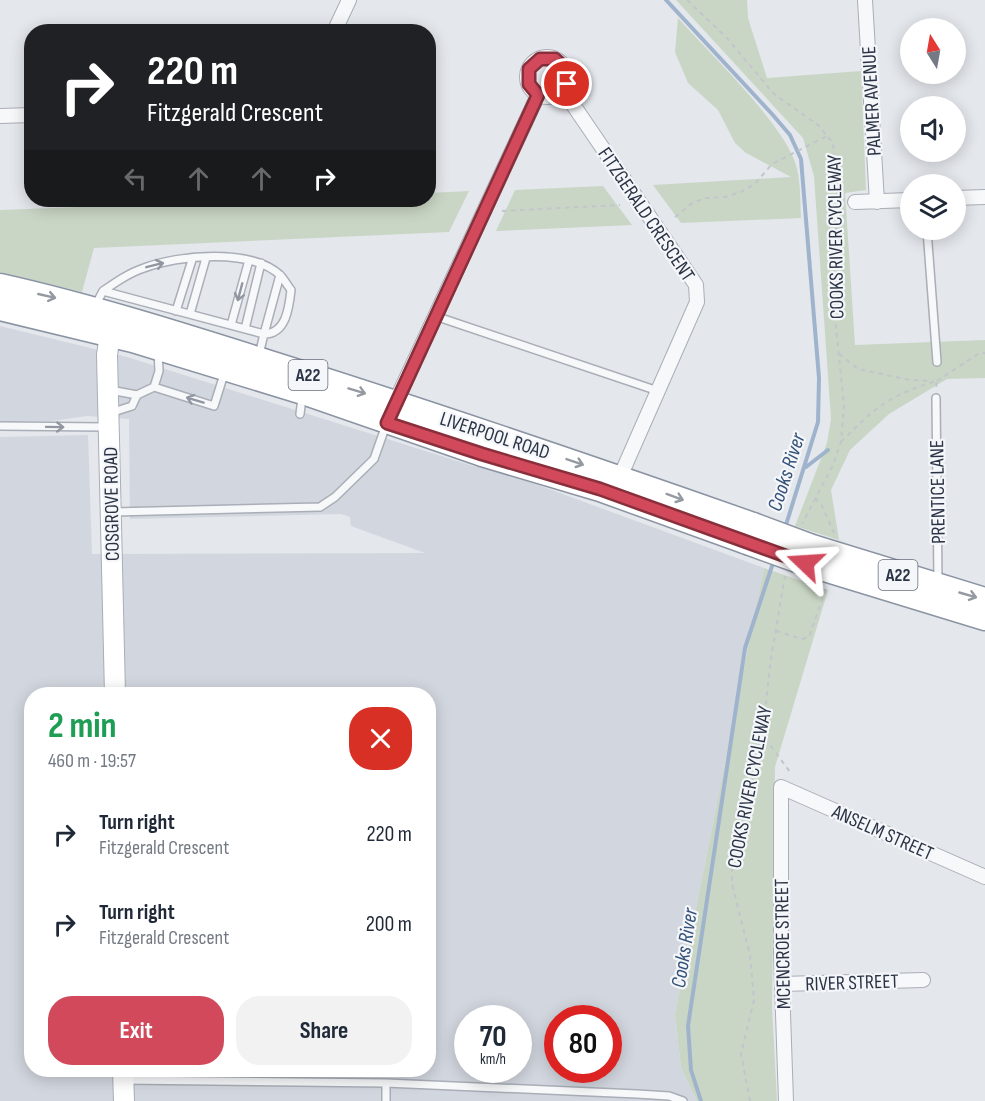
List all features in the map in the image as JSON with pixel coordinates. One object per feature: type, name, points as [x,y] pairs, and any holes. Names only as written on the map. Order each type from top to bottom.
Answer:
[{"type":"highway","name":"LIVERPOOL ROAD","points":[[0,286],[105,312],[258,358],[391,413],[482,454],[750,534],[806,546],[985,600]]},
{"type":"highway","name":"LIVERPOOL ROAD","points":[[0,308],[105,312],[157,348],[225,369],[302,403],[391,413],[620,477],[750,534]]},
{"type":"highway","name":"LIVERPOOL ROAD","points":[[806,546],[985,618]]},
{"type":"main road","name":"COSGROVE ROAD","points":[[105,312],[115,687]]},
{"type":"main road","points":[[124,1077],[124,1101]]},
{"type":"street","points":[[338,24],[349,0]]},
{"type":"street","name":"PALMER AVENUE","points":[[865,0],[877,201]]},
{"type":"street","name":"FITZGERALD CRESCENT","points":[[538,95],[532,91],[527,77],[533,63],[540,59],[555,59],[561,63],[567,76],[563,90],[696,285],[697,302],[620,477]]},
{"type":"street","points":[[391,413],[538,95],[552,97],[563,90]]},
{"type":"street","points":[[0,116],[24,115]]},
{"type":"street","points":[[966,198],[985,197]]},
{"type":"street","points":[[855,202],[900,200]]},
{"type":"street","name":"ANSELM STREET","points":[[781,787],[985,877]]},
{"type":"street","name":"MCENCROE STREET","points":[[781,787],[782,984],[786,1101]]},
{"type":"street","name":"RIVER STREET","points":[[782,984],[923,980]]},
{"type":"lane","points":[[928,240],[937,362]]},
{"type":"lane","points":[[238,256],[261,263],[280,275],[291,290],[280,329],[264,334],[177,311],[105,312],[143,268],[206,258],[238,256]]},
{"type":"lane","points":[[190,314],[206,258]]},
{"type":"lane","points":[[177,311],[192,260]]},
{"type":"lane","points":[[231,325],[249,260]]},
{"type":"lane","points":[[245,329],[261,263]]},
{"type":"lane","points":[[258,358],[280,275]]},
{"type":"lane","points":[[435,316],[658,391]]},
{"type":"lane","points":[[154,387],[159,365],[157,348]]},
{"type":"lane","points":[[107,390],[137,395],[154,387],[214,406],[225,369]]},
{"type":"lane","points":[[0,426],[109,420],[132,406],[137,395]]},
{"type":"lane","name":"PRENTICE LANE","points":[[936,398],[938,586]]},
{"type":"lane","points":[[111,512],[320,507],[335,497],[374,459],[391,413]]},
{"type":"lane","points":[[190,1077],[637,1094],[669,1096],[682,1101]]},
{"type":"lane","points":[[386,1083],[386,1101]]},
{"type":"path","name":"COOKS RIVER CYCLEWAY","points":[[687,0],[726,37],[774,94],[818,125],[833,143],[838,203],[834,250],[834,308],[844,405],[841,442],[815,498],[806,546]]},
{"type":"path","points":[[675,217],[691,204],[704,198],[725,197],[741,192],[755,184],[772,164],[827,136]]},
{"type":"path","points":[[502,211],[620,204]]},
{"type":"path","points":[[839,354],[858,369],[910,380],[937,381]]},
{"type":"path","points":[[841,442],[879,405],[905,390],[937,381],[978,354],[985,354]]},
{"type":"path","points":[[936,398],[937,362]]},
{"type":"path","points":[[815,498],[828,516],[837,544]]},
{"type":"path","name":"COOKS RIVER CYCLEWAY","points":[[750,1101],[741,1054],[754,1000],[750,955],[736,909],[732,868],[760,731],[785,576]]},
{"type":"path","points":[[776,632],[802,639],[809,637],[826,587]]},
{"type":"path","points":[[760,731],[790,772]]},
{"type":"shaded area","points":[[0,326],[127,357],[476,467],[478,463],[764,568],[675,1014],[681,1068],[697,1101],[0,1101],[0,437],[88,435],[92,554],[425,553],[351,526],[350,517],[341,514],[130,519],[129,419],[87,416],[52,421],[0,422]]},
{"type":"green space","points":[[676,0],[747,0],[748,18],[767,78],[861,71],[866,190],[845,193],[855,345],[985,340],[985,378],[947,379],[889,414],[850,450],[831,490],[839,540],[795,526],[827,443],[831,419],[814,176],[803,138]]},
{"type":"green space","points":[[678,18],[760,107],[787,145],[798,175],[801,218],[681,223],[653,185],[791,177],[746,153],[735,143],[718,110],[688,83],[675,52]]},
{"type":"green space","points":[[603,186],[632,225],[496,231],[515,190]]},
{"type":"green space","points":[[469,191],[449,232],[94,248],[82,292],[0,272],[0,210],[78,207],[436,207],[436,193]]},
{"type":"green space","points":[[764,568],[828,590],[775,767],[772,1007],[777,1101],[697,1101],[681,1068],[675,1014]]},
{"type":"waterway","name":"Cooks River","points":[[666,0],[790,135],[801,159],[819,378],[818,422],[785,528]]},
{"type":"waterway","points":[[806,467],[828,450]]},
{"type":"waterway","name":"Cooks River","points":[[701,1101],[691,1070],[688,1026],[745,648],[774,560]]},
{"type":"route","points":[[567,84],[566,69],[555,59],[547,57],[540,59],[529,69],[527,77],[529,84],[532,91],[538,95],[387,423],[600,489],[805,563]]}]
